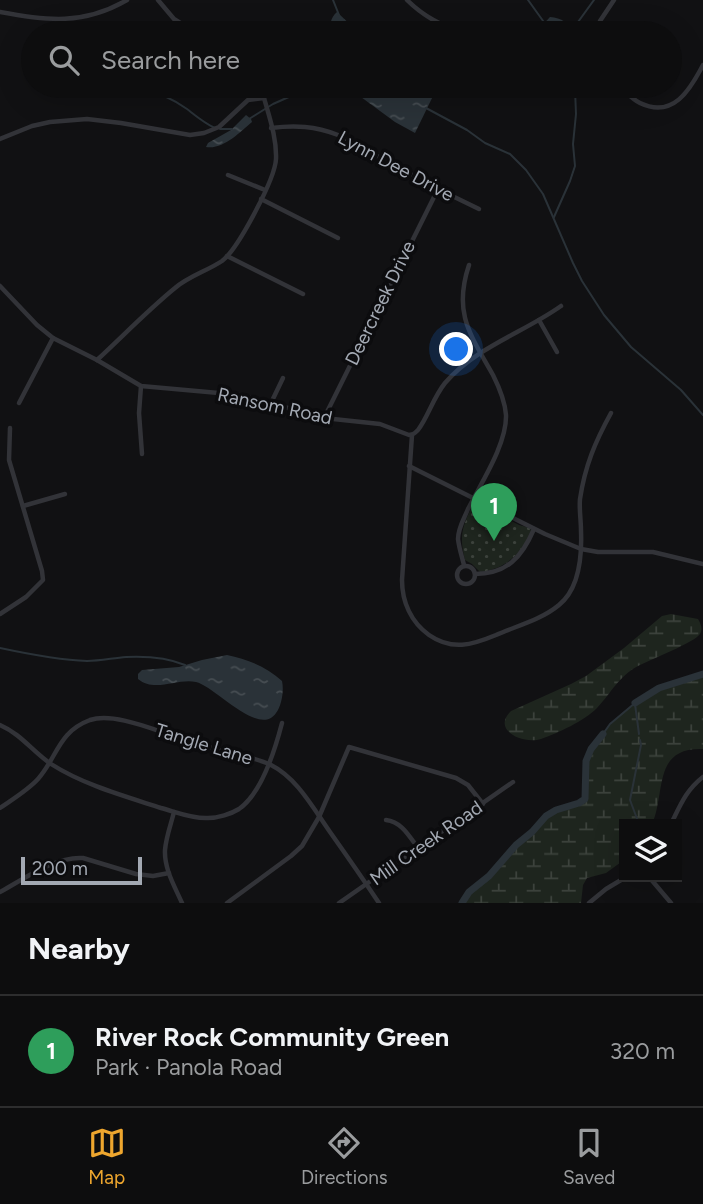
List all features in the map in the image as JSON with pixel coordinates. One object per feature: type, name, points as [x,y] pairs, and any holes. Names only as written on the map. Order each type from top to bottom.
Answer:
[{"type":"street","points":[[0,12],[45,20],[62,20],[107,9],[127,0]]},
{"type":"street","points":[[158,0],[177,21]]},
{"type":"street","points":[[407,0],[433,21]]},
{"type":"street","points":[[600,21],[614,0]]},
{"type":"street","points":[[682,98],[693,85],[703,65]]},
{"type":"street","points":[[0,139],[32,126],[87,119],[190,135],[204,133],[219,127],[248,100],[259,98]]},
{"type":"street","points":[[97,360],[178,285],[222,261],[233,250],[261,199],[276,163],[275,142],[264,98]]},
{"type":"street","points":[[634,98],[641,103],[664,106],[682,98]]},
{"type":"street","name":"Lynn Dee Drive","points":[[271,128],[310,127],[338,135],[479,209]]},
{"type":"street","points":[[228,175],[265,190]]},
{"type":"street","name":"Deercreek Drive","points":[[324,418],[438,189]]},
{"type":"street","points":[[261,199],[338,238]]},
{"type":"street","points":[[227,256],[303,294]]},
{"type":"street","points":[[464,565],[458,539],[462,523],[501,445],[506,415],[497,382],[465,323],[463,288],[469,265]]},
{"type":"street","name":"Ransom Road","points":[[0,286],[53,338],[141,386],[241,395],[324,418],[380,424],[413,434]]},
{"type":"street","points":[[561,306],[480,352],[465,364],[446,382],[413,434],[402,590],[412,618],[428,634],[454,645],[470,645],[545,615],[561,604],[578,573],[581,549],[579,502],[585,473],[595,443],[611,414]]},
{"type":"street","points":[[539,320],[557,352]]},
{"type":"street","points":[[19,403],[53,338]]},
{"type":"street","points":[[271,403],[283,378]]},
{"type":"street","points":[[141,386],[139,413],[142,454]]},
{"type":"street","points":[[0,614],[26,597],[43,580],[43,570],[9,460],[10,428]]},
{"type":"street","points":[[410,466],[534,529],[581,549],[598,552],[653,552],[703,564]]},
{"type":"street","points":[[23,506],[65,494]]},
{"type":"street","points":[[475,574],[498,570],[516,559],[534,529]]},
{"type":"street","points":[[464,565],[472,567],[475,574],[470,583],[464,584],[457,579],[458,569],[464,565]]},
{"type":"street","name":"Tangle Lane","points":[[0,807],[38,780],[64,737],[75,728],[92,719],[112,718],[148,727],[253,758],[283,772],[293,781],[379,903]]},
{"type":"street","points":[[0,725],[15,732],[50,763],[83,780],[174,812],[209,818],[236,811],[252,796],[269,764],[282,723]]},
{"type":"street","points":[[227,903],[302,846],[319,817],[349,747],[456,778],[468,785],[483,803]]},
{"type":"street","points":[[674,819],[693,785],[703,777]]},
{"type":"street","name":"Mill Creek Road","points":[[339,903],[513,782]]},
{"type":"street","points":[[174,812],[165,849],[166,864],[182,903]]},
{"type":"street","points":[[386,820],[401,826],[418,848]]},
{"type":"street","points":[[0,892],[55,862],[74,858],[83,858],[136,874],[153,876],[169,873]]},
{"type":"street","points":[[589,903],[619,882]]},
{"type":"street","points":[[653,882],[671,903]]},
{"type":"green space","points":[[476,503],[530,528],[531,531],[523,547],[512,559],[497,568],[480,572],[465,560],[462,545],[464,526]]},
{"type":"green space","points":[[671,614],[698,619],[700,634],[631,670],[592,713],[563,730],[541,739],[526,740],[507,730],[506,718],[511,711],[586,676],[662,616]]},
{"type":"green space","points":[[703,674],[703,749],[687,750],[675,756],[668,764],[654,819],[619,819],[619,864],[606,873],[587,878],[583,885],[581,903],[462,903],[469,892],[489,876],[546,816],[584,799],[586,761],[607,728],[640,700],[677,681]]},
{"type":"water","points":[[337,12],[346,21],[331,21]]},
{"type":"water","points":[[550,17],[563,21],[547,21]]},
{"type":"water","points":[[362,98],[432,98],[415,133]]},
{"type":"water","points":[[246,115],[252,122],[237,135],[219,146],[206,147],[208,143],[231,130]]},
{"type":"water","points":[[227,655],[256,664],[282,681],[280,706],[268,719],[248,715],[196,682],[152,685],[138,679],[142,670],[179,667]]},
{"type":"waterway","points":[[333,0],[339,15]]},
{"type":"waterway","points":[[528,0],[543,21]]},
{"type":"waterway","points":[[579,21],[594,0]]},
{"type":"waterway","points":[[168,98],[215,128]]},
{"type":"waterway","points":[[249,119],[286,98]]},
{"type":"waterway","points":[[554,217],[575,166],[573,144],[575,98]]},
{"type":"waterway","points":[[426,108],[485,143],[510,154],[526,170],[543,194],[582,281],[604,315],[631,347],[681,390],[703,415]]},
{"type":"waterway","points":[[220,129],[232,129]]},
{"type":"waterway","points":[[0,648],[76,660],[149,657],[185,665]]},
{"type":"waterway","points":[[635,703],[659,688],[703,674]]},
{"type":"waterway","points":[[603,734],[610,724],[635,703]]},
{"type":"waterway","points":[[635,704],[639,734]]},
{"type":"waterway","points":[[462,903],[469,892],[489,876],[546,816],[585,799],[586,761],[591,749],[603,734]]},
{"type":"waterway","points":[[637,819],[630,800],[640,740]]},
{"type":"place","name":"River Rock Community Green","points":[[494,541]]}]
